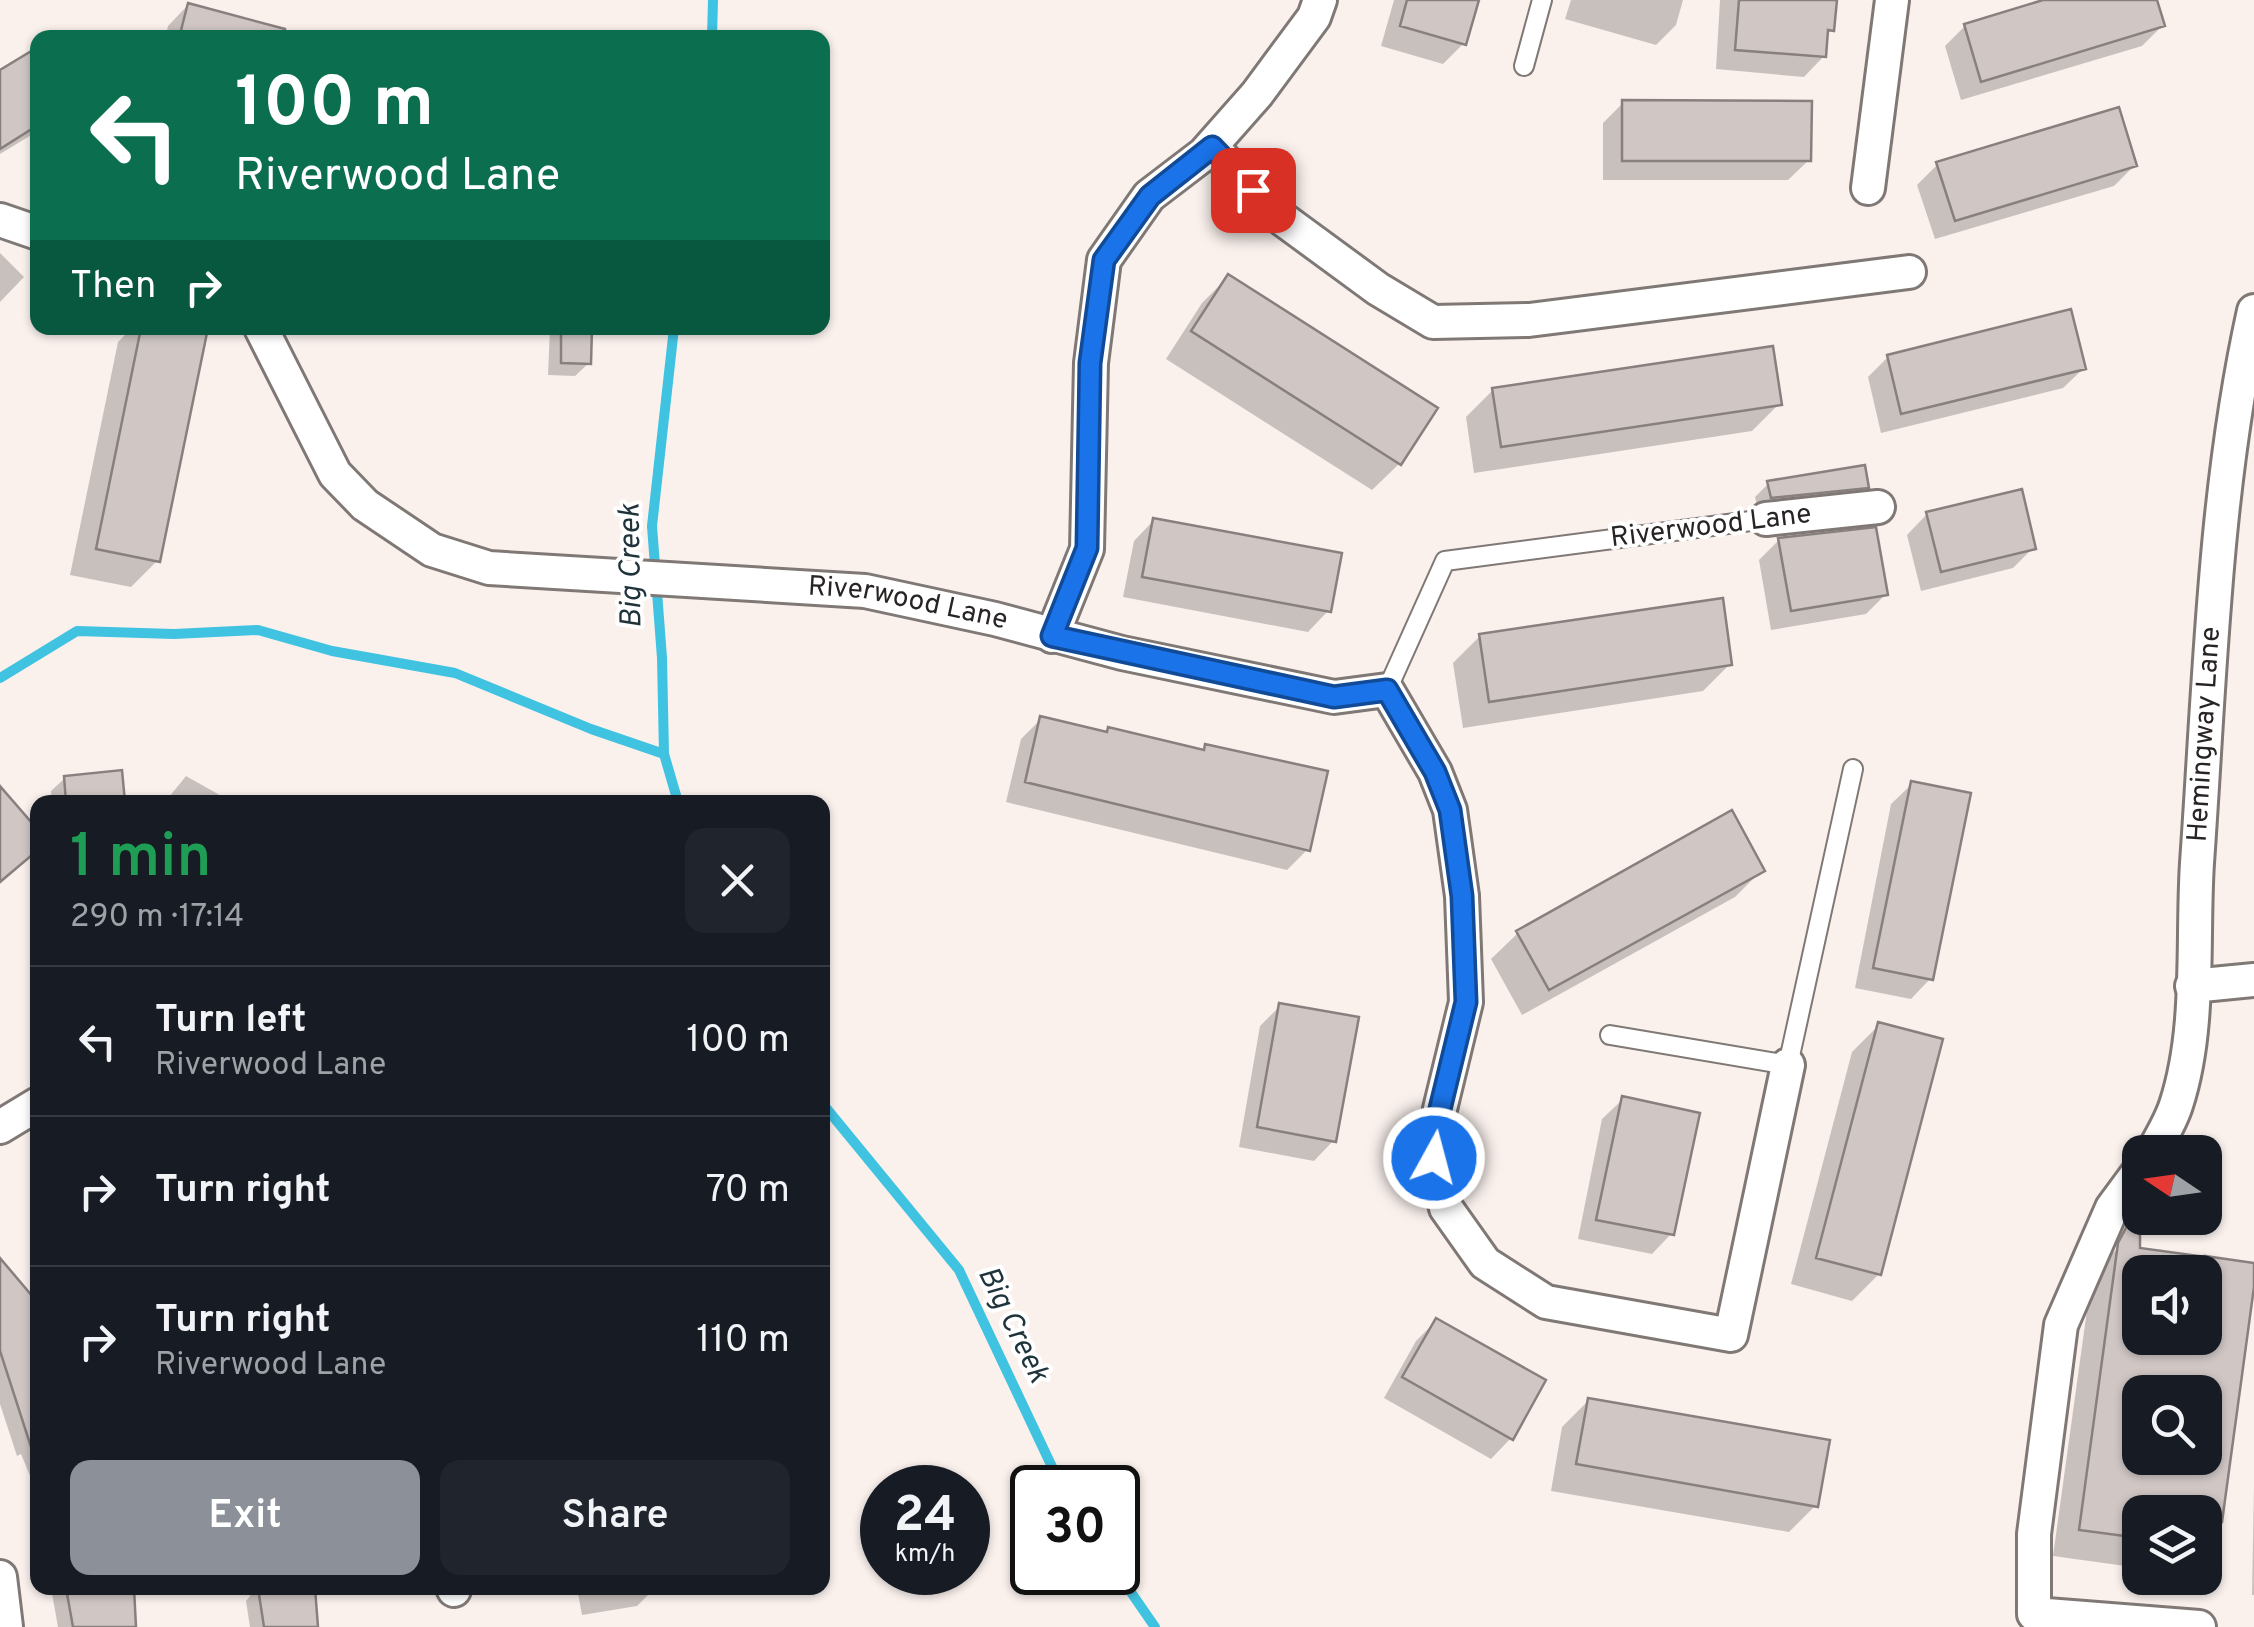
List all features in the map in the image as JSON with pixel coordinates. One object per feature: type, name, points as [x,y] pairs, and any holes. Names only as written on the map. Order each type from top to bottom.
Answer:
[{"type":"street","points":[[1052,636],[1087,548],[1090,363],[1104,260],[1150,196],[1212,147],[1257,94],[1314,16],[1320,0]]},
{"type":"street","points":[[1868,188],[1892,0]]},
{"type":"street","points":[[1212,147],[1274,212],[1378,289],[1433,322],[1530,320],[1909,272]]},
{"type":"street","points":[[0,220],[30,231]]},
{"type":"street","name":"Hemingway Lane","points":[[2162,1135],[2176,1106],[2188,1057],[2194,898],[2223,506],[2240,375],[2254,311]]},
{"type":"street","name":"Riverwood Lane","points":[[265,335],[336,474],[365,504],[432,550],[490,568],[865,591],[1334,697],[1387,690]]},
{"type":"street","name":"Riverwood Lane","points":[[1766,518],[1878,507]]},
{"type":"street","points":[[1387,690],[1435,772],[1450,810],[1462,896],[1466,1002],[1440,1109],[1434,1158],[1446,1208],[1485,1263],[1546,1302],[1731,1335],[1788,1064]]},
{"type":"street","points":[[2192,986],[2254,980]]},
{"type":"street","points":[[0,1127],[30,1109]]},
{"type":"street","points":[[2122,1194],[2112,1208],[2061,1325],[2034,1534],[2034,1614],[2199,1627]]},
{"type":"street","points":[[0,1578],[6,1627]]},
{"type":"lane","points":[[1524,66],[1542,0]]},
{"type":"lane","name":"Riverwood Lane","points":[[1387,690],[1445,562],[1766,518]]},
{"type":"lane","points":[[1610,1034],[1788,1064],[1853,769]]},
{"type":"building","points":[[1407,0],[1479,0],[1466,45],[1400,26]]},
{"type":"building","points":[[1739,0],[1837,0],[1834,31],[1828,30],[1826,57],[1735,50]]},
{"type":"building","points":[[2043,0],[2157,0],[2165,26],[1981,82],[1964,24]]},
{"type":"building","points":[[188,3],[285,29],[285,30],[181,30]]},
{"type":"building","points":[[30,52],[30,130],[0,149],[0,70]]},
{"type":"building","points":[[1622,100],[1812,101],[1811,161],[1622,161]]},
{"type":"building","points":[[2119,107],[2137,166],[1955,221],[1936,162]]},
{"type":"building","points":[[1228,274],[1438,408],[1401,465],[1191,331]]},
{"type":"building","points":[[2071,309],[2086,369],[1901,414],[1887,355]]},
{"type":"building","points":[[140,335],[207,335],[160,562],[96,549]]},
{"type":"building","points":[[561,335],[592,335],[591,364],[561,363]]},
{"type":"building","points":[[1773,346],[1782,405],[1501,447],[1492,388]]},
{"type":"building","points":[[1865,465],[1869,488],[1771,498],[1767,481]]},
{"type":"building","points":[[2022,489],[2036,549],[1941,572],[1926,512]]},
{"type":"building","points":[[1153,518],[1342,553],[1331,612],[1142,577]]},
{"type":"building","points":[[1876,527],[1888,595],[1791,611],[1778,538]]},
{"type":"building","points":[[1723,598],[1732,665],[1489,702],[1479,634]]},
{"type":"building","points":[[1040,716],[1107,732],[1108,727],[1204,750],[1205,744],[1328,771],[1310,851],[1025,782]]},
{"type":"building","points":[[122,770],[124,795],[65,795],[64,776]]},
{"type":"building","points":[[1911,781],[1971,793],[1933,980],[1873,968]]},
{"type":"building","points":[[0,786],[30,821],[30,857],[0,882]]},
{"type":"building","points":[[1732,810],[1765,871],[1549,990],[1516,931]]},
{"type":"building","points":[[1279,1003],[1359,1017],[1336,1142],[1257,1127]]},
{"type":"building","points":[[1878,1022],[1943,1039],[1881,1275],[1816,1258]]},
{"type":"building","points":[[1622,1096],[1700,1113],[1674,1235],[1596,1220]]},
{"type":"building","points":[[2122,1235],[2140,1235],[2140,1248],[2192,1255],[2122,1255],[2122,1355],[2222,1355],[2222,1258],[2254,1263],[2222,1522],[2222,1495],[2122,1495],[2122,1536],[2079,1530],[2118,1243]]},
{"type":"building","points":[[0,1258],[30,1294],[30,1444],[0,1351]]},
{"type":"building","points":[[1436,1318],[1546,1380],[1513,1440],[1402,1377]]},
{"type":"building","points":[[1588,1398],[1830,1440],[1818,1507],[1576,1464]]},
{"type":"building","points":[[67,1595],[134,1595],[136,1627],[73,1627]]},
{"type":"building","points":[[259,1595],[316,1595],[318,1627],[264,1627]]},
{"type":"waterway","name":"Big Creek","points":[[712,30],[713,0]]},
{"type":"waterway","name":"Big Creek","points":[[673,335],[652,526],[662,658],[664,754],[676,795]]},
{"type":"waterway","points":[[0,678],[77,631],[174,634],[258,630],[332,651],[455,673],[591,729],[664,754]]},
{"type":"waterway","name":"Big Creek","points":[[830,1113],[959,1270],[1051,1465]]},
{"type":"waterway","name":"Big Creek","points":[[1133,1595],[1155,1627]]},
{"type":"route","points":[[1253,190],[1212,147],[1150,196],[1104,260],[1090,363],[1087,548],[1052,636],[1334,697],[1387,690],[1435,772],[1450,810],[1462,896],[1466,1002],[1440,1109],[1434,1158]]}]
